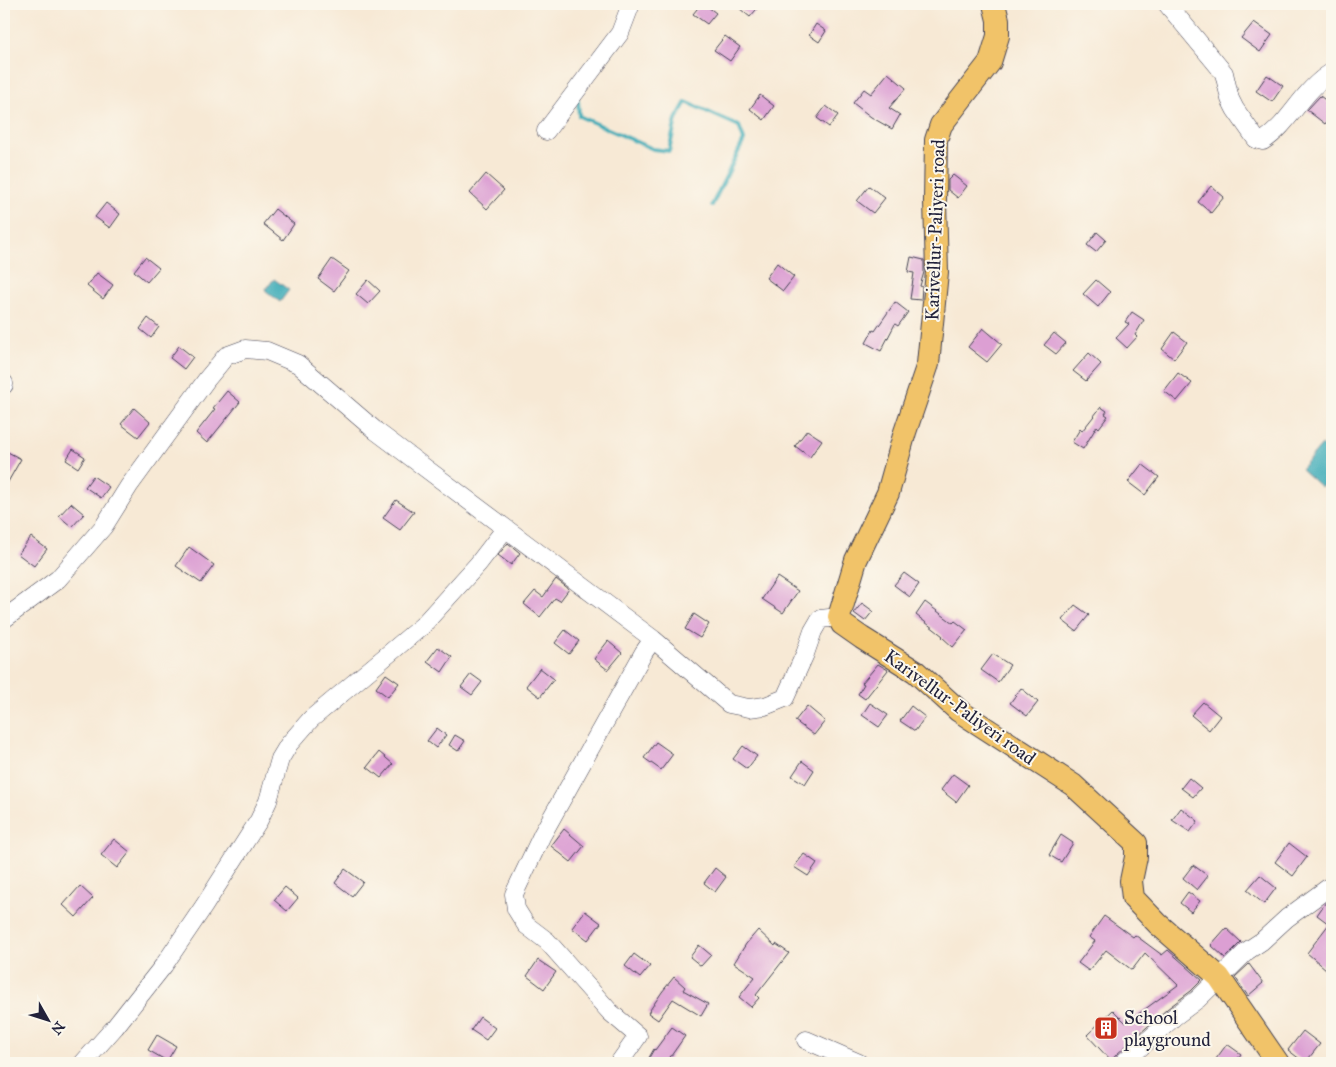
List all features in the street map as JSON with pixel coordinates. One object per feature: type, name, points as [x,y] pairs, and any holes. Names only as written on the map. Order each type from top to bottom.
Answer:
[{"type":"main road","name":"Karivellur-Paliyeri road","points":[[994,4],[998,20],[998,36],[990,62],[941,125],[936,140],[937,272],[928,364],[905,432],[888,493],[856,560],[840,617],[842,624],[916,672],[959,711],[1073,785],[1136,843],[1136,857],[1131,881],[1133,898],[1158,924],[1219,977],[1278,1063]]},
{"type":"street","points":[[546,131],[620,33],[631,4]]},
{"type":"street","points":[[1168,4],[1224,73],[1230,99],[1256,139],[1263,140],[1272,135],[1309,89],[1332,72]]},
{"type":"street","points":[[4,619],[58,579],[104,526],[129,486],[206,379],[226,356],[245,349],[267,351],[298,364],[376,431],[652,640],[729,704],[750,708],[765,706],[785,698],[813,631],[820,619],[840,617]]},
{"type":"street","points":[[83,1063],[164,966],[209,899],[259,820],[268,801],[280,759],[289,744],[311,719],[422,626],[478,564],[505,529]]},
{"type":"street","points":[[619,1063],[638,1036],[610,1012],[547,941],[526,925],[516,910],[514,894],[542,835],[652,640]]},
{"type":"street","points":[[1123,1063],[1174,1017],[1198,999],[1247,951],[1332,884]]},
{"type":"street","points":[[806,1040],[858,1063]]},
{"type":"water","points":[[274,279],[289,290],[280,302],[265,290]]},
{"type":"water","points":[[1322,445],[1332,454],[1332,474],[1321,487],[1301,469]]},
{"type":"building","points":[[701,4],[704,4],[716,13],[707,24],[693,14]]},
{"type":"building","points":[[734,4],[761,4],[750,17]]},
{"type":"building","points":[[1254,22],[1272,35],[1260,52],[1241,38]]},
{"type":"building","points":[[816,24],[826,31],[819,42],[809,35]]},
{"type":"building","points":[[725,36],[740,47],[730,61],[714,50]]},
{"type":"building","points":[[888,73],[906,88],[889,108],[900,115],[892,129],[871,117],[853,103],[864,89],[871,94]]},
{"type":"building","points":[[1267,75],[1283,86],[1272,102],[1256,91]]},
{"type":"building","points":[[760,95],[774,106],[764,120],[750,109]]},
{"type":"building","points":[[1320,96],[1332,105],[1332,115],[1325,124],[1307,110]]},
{"type":"building","points":[[826,106],[838,115],[829,127],[817,118]]},
{"type":"building","points":[[486,174],[504,190],[487,209],[470,193]]},
{"type":"building","points":[[953,175],[967,186],[958,198],[948,190],[948,180]]},
{"type":"building","points":[[869,186],[885,198],[873,213],[857,201]]},
{"type":"building","points":[[1211,186],[1224,197],[1211,213],[1198,202]]},
{"type":"building","points":[[106,203],[120,214],[110,228],[95,217]]},
{"type":"building","points":[[275,209],[294,224],[283,240],[263,224]]},
{"type":"building","points":[[1097,232],[1106,240],[1096,252],[1087,245]]},
{"type":"building","points":[[145,257],[159,268],[147,282],[134,271]]},
{"type":"building","points":[[911,257],[924,260],[924,272],[920,286],[922,287],[921,300],[910,299],[914,273],[908,272]]},
{"type":"building","points":[[332,259],[349,271],[334,291],[318,279]]},
{"type":"building","points":[[777,263],[794,277],[783,291],[766,278]]},
{"type":"building","points":[[97,273],[113,285],[103,299],[87,286]]},
{"type":"building","points":[[368,280],[380,291],[368,304],[356,294]]},
{"type":"building","points":[[1096,280],[1110,292],[1098,307],[1083,294]]},
{"type":"building","points":[[895,302],[908,312],[898,326],[895,324],[881,351],[866,343],[873,330],[875,331]]},
{"type":"building","points":[[1132,312],[1144,320],[1135,335],[1137,337],[1127,348],[1116,338],[1129,324],[1125,322]]},
{"type":"building","points":[[148,318],[159,327],[151,338],[140,329]]},
{"type":"building","points":[[983,328],[1002,344],[987,362],[968,347]]},
{"type":"building","points":[[1174,332],[1187,342],[1174,359],[1162,349]]},
{"type":"building","points":[[1054,333],[1066,343],[1056,354],[1044,345]]},
{"type":"building","points":[[179,346],[193,357],[184,369],[170,358]]},
{"type":"building","points":[[1089,353],[1101,364],[1086,381],[1073,371]]},
{"type":"building","points":[[1178,373],[1192,383],[1177,401],[1164,391]]},
{"type":"building","points":[[227,391],[240,402],[207,443],[196,433]]},
{"type":"building","points":[[1101,407],[1107,411],[1105,414],[1108,416],[1099,428],[1097,426],[1083,449],[1072,442],[1080,429],[1082,431]]},
{"type":"building","points":[[134,408],[150,422],[138,437],[121,424]]},
{"type":"building","points":[[807,430],[822,440],[810,457],[795,446]]},
{"type":"building","points":[[73,449],[85,457],[78,468],[66,460]]},
{"type":"building","points":[[4,450],[21,459],[4,489]]},
{"type":"building","points":[[1142,464],[1159,477],[1145,495],[1128,482]]},
{"type":"building","points":[[93,476],[109,487],[101,498],[85,487]]},
{"type":"building","points":[[396,500],[414,512],[400,530],[383,518]]},
{"type":"building","points":[[71,503],[84,514],[72,527],[59,516]]},
{"type":"building","points":[[31,537],[47,549],[34,566],[18,554]]},
{"type":"building","points":[[508,543],[520,553],[511,565],[498,555]]},
{"type":"building","points":[[189,547],[214,565],[201,583],[176,566]]},
{"type":"building","points":[[904,573],[919,584],[910,597],[894,585]]},
{"type":"building","points":[[777,577],[798,591],[783,613],[762,599]]},
{"type":"building","points":[[556,579],[569,589],[560,601],[555,598],[540,617],[524,604],[535,591],[543,597]]},
{"type":"building","points":[[925,602],[953,623],[955,621],[967,630],[953,647],[943,636],[916,615]]},
{"type":"building","points":[[862,603],[873,611],[865,621],[854,613]]},
{"type":"building","points":[[1075,605],[1089,615],[1076,631],[1062,620]]},
{"type":"building","points":[[694,614],[709,624],[700,638],[685,629]]},
{"type":"building","points":[[565,630],[579,641],[569,654],[555,643]]},
{"type":"building","points":[[608,641],[622,653],[608,670],[594,659]]},
{"type":"building","points":[[438,647],[452,657],[442,672],[427,661]]},
{"type":"building","points":[[993,654],[1010,665],[998,682],[981,670]]},
{"type":"building","points":[[878,664],[888,670],[865,699],[858,694],[864,684],[862,683]]},
{"type":"building","points":[[540,668],[554,679],[540,697],[526,686]]},
{"type":"building","points":[[386,674],[399,683],[388,697],[376,688]]},
{"type":"building","points":[[471,674],[482,682],[472,695],[461,687]]},
{"type":"building","points":[[1021,688],[1038,702],[1027,716],[1010,703]]},
{"type":"building","points":[[1203,702],[1220,716],[1209,730],[1191,715]]},
{"type":"building","points":[[870,703],[888,715],[879,727],[862,715]]},
{"type":"building","points":[[807,706],[825,721],[814,735],[795,721]]},
{"type":"building","points":[[911,706],[925,717],[915,731],[900,721]]},
{"type":"building","points":[[437,728],[446,735],[436,748],[427,741]]},
{"type":"building","points":[[455,735],[465,741],[458,751],[449,745]]},
{"type":"building","points":[[656,742],[673,754],[661,770],[644,758]]},
{"type":"building","points":[[743,746],[757,756],[747,769],[733,759]]},
{"type":"building","points":[[379,752],[393,764],[381,778],[367,767]]},
{"type":"building","points":[[802,761],[814,770],[805,784],[792,776]]},
{"type":"building","points":[[953,774],[968,785],[956,802],[941,790]]},
{"type":"building","points":[[1189,778],[1201,788],[1193,797],[1181,788]]},
{"type":"building","points":[[1181,808],[1198,821],[1190,832],[1172,820]]},
{"type":"building","points":[[564,829],[584,846],[571,862],[551,846]]},
{"type":"building","points":[[1061,835],[1073,843],[1061,862],[1049,855]]},
{"type":"building","points":[[114,839],[130,852],[117,868],[101,855]]},
{"type":"building","points":[[1289,843],[1307,857],[1293,876],[1275,862]]},
{"type":"building","points":[[804,854],[817,863],[808,876],[794,867]]},
{"type":"building","points":[[1193,865],[1208,876],[1197,890],[1183,878]]},
{"type":"building","points":[[715,868],[726,877],[715,892],[704,883]]},
{"type":"building","points":[[345,869],[363,882],[352,896],[335,883]]},
{"type":"building","points":[[1260,875],[1276,888],[1264,904],[1247,890]]},
{"type":"building","points":[[80,886],[93,898],[76,917],[63,905]]},
{"type":"building","points":[[285,887],[298,898],[287,911],[274,900]]},
{"type":"building","points":[[1188,892],[1200,901],[1191,912],[1180,903]]},
{"type":"building","points":[[1326,902],[1332,906],[1332,961],[1326,969],[1307,953],[1329,924],[1317,915]]},
{"type":"building","points":[[585,911],[601,923],[588,940],[572,928]]},
{"type":"building","points":[[1104,916],[1133,937],[1135,935],[1162,955],[1168,950],[1202,980],[1167,1009],[1111,1061],[1087,1035],[1113,1010],[1126,1023],[1178,985],[1145,953],[1132,970],[1106,950],[1089,971],[1078,963],[1095,941],[1089,937]]},
{"type":"building","points":[[1226,928],[1241,942],[1225,958],[1211,945]]},
{"type":"building","points":[[758,930],[775,946],[776,944],[789,953],[756,995],[759,998],[751,1007],[739,997],[755,977],[734,963]]},
{"type":"building","points":[[699,945],[711,955],[701,966],[690,957]]},
{"type":"building","points":[[634,954],[650,966],[640,978],[625,966]]},
{"type":"building","points":[[538,960],[556,972],[544,989],[527,976]]},
{"type":"building","points":[[1249,964],[1263,983],[1248,996],[1235,977]]},
{"type":"building","points":[[674,977],[685,987],[683,990],[708,1004],[701,1016],[673,999],[658,1020],[648,1013]]},
{"type":"building","points":[[480,1017],[495,1028],[486,1040],[471,1030]]},
{"type":"building","points":[[672,1027],[685,1036],[666,1063],[646,1063],[654,1049]]},
{"type":"building","points":[[1303,1031],[1320,1044],[1305,1063],[1288,1050]]},
{"type":"building","points":[[157,1035],[176,1046],[167,1061],[148,1050]]},
{"type":"building","points":[[1227,1044],[1241,1054],[1235,1063],[1213,1063]]},
{"type":"waterway","points":[[578,100],[579,116],[653,149],[669,151],[676,119],[686,102],[739,126],[744,140],[712,205]]},
{"type":"place","name":"School playground","points":[[1106,1028]]}]
